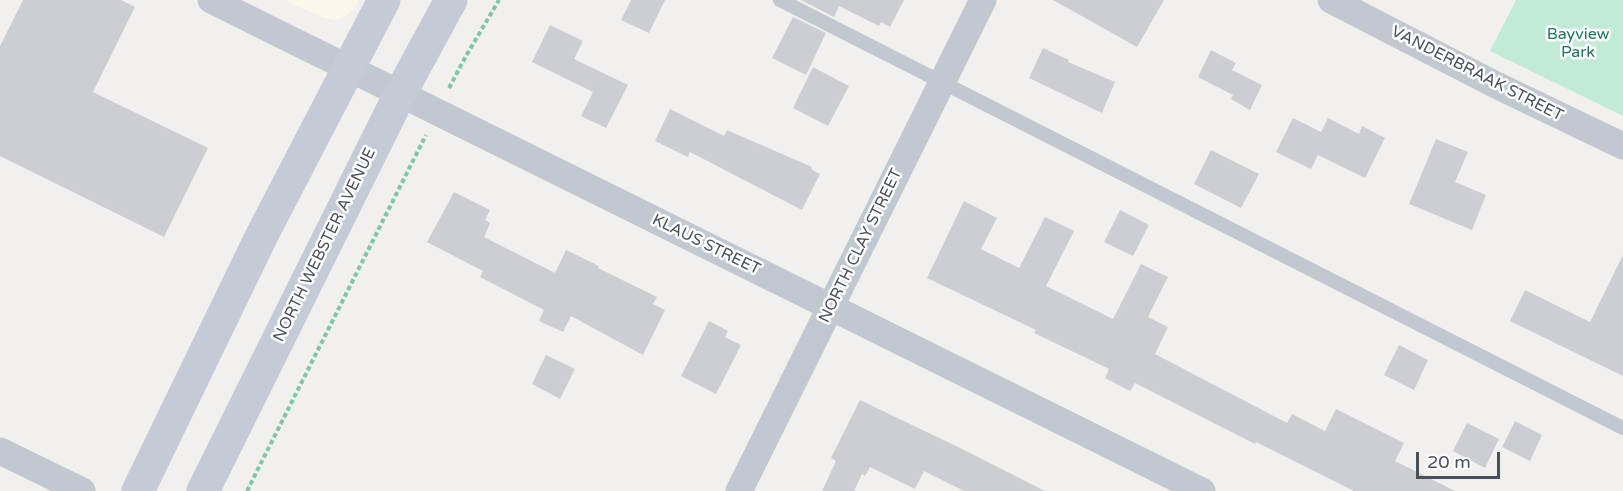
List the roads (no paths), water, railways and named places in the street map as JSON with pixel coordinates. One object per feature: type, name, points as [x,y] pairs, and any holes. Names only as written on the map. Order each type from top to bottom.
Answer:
[{"type":"main road","points":[[138,491],[262,236],[384,0]]},
{"type":"main road","name":"NORTH WEBSTER AVENUE","points":[[203,491],[400,94],[451,0]]},
{"type":"street","name":"KLAUS STREET","points":[[211,0],[1202,491]]},
{"type":"street","name":"NORTH CLAY STREET","points":[[739,491],[983,0]]},
{"type":"street","name":"VANDERBRAAK STREET","points":[[1331,0],[1496,85],[1623,146]]},
{"type":"street","points":[[0,451],[82,491]]},
{"type":"lane","points":[[780,0],[1623,428]]},
{"type":"park label","name":"Bayview Park","points":[[1578,44]]}]
